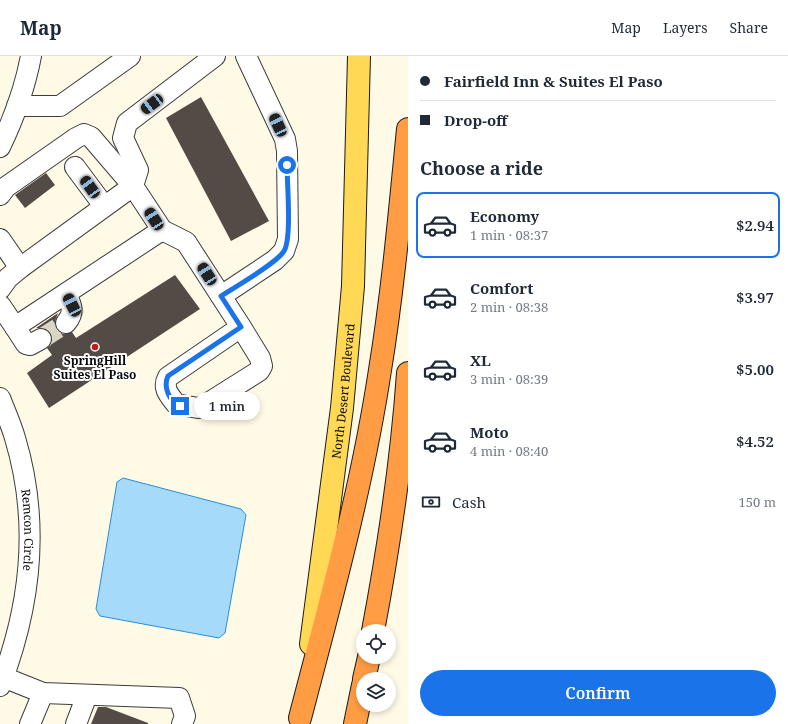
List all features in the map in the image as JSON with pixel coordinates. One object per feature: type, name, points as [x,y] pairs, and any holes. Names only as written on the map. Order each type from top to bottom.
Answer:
[{"type":"highway","points":[[299,721],[346,543],[370,428],[390,300],[408,129]]},
{"type":"highway","points":[[374,624],[383,576],[399,462],[408,373]]},
{"type":"highway","points":[[354,724],[357,712]]},
{"type":"main road","name":"North Desert Boulevard","points":[[299,721],[319,591],[341,416],[351,309],[353,286],[359,56]]},
{"type":"street","points":[[0,147],[12,123],[31,56]]},
{"type":"street","points":[[17,106],[60,106],[130,56]]},
{"type":"street","points":[[0,289],[8,278],[20,268],[133,186],[138,170],[123,138],[127,123],[216,56]]},
{"type":"street","points":[[221,296],[275,260],[284,251],[288,239],[287,151],[284,139],[246,56]]},
{"type":"street","points":[[0,195],[6,187],[84,134],[91,137],[133,186],[162,230],[186,242],[241,327],[260,358],[262,366],[259,371],[205,405],[198,408],[176,404],[165,388],[168,376],[241,327]]},
{"type":"street","points":[[75,167],[104,206]]},
{"type":"street","points":[[15,327],[162,230]]},
{"type":"street","points":[[0,239],[20,268]]},
{"type":"street","points":[[66,294],[72,305],[72,316],[66,323]]},
{"type":"street","points":[[0,305],[26,344],[30,345],[41,338]]},
{"type":"street","name":"Remcon Circle","points":[[0,398],[15,438],[30,521],[29,572],[21,618],[10,660],[2,681]]},
{"type":"street","points":[[2,681],[43,693],[179,698],[185,716],[182,724]]},
{"type":"street","points":[[30,724],[43,693]]},
{"type":"street","points":[[76,724],[88,695]]},
{"type":"water","points":[[123,478],[241,509],[246,515],[225,633],[219,638],[100,616],[96,609],[117,482]]},
{"type":"building","points":[[201,97],[269,221],[231,241],[166,118]]},
{"type":"building","points":[[46,173],[55,185],[25,208],[15,195]]},
{"type":"building","name":"SpringHill Suites El Paso","points":[[175,275],[200,309],[49,408],[27,373],[52,355],[47,348],[51,345],[51,333],[47,329],[36,328],[58,313],[55,321],[56,328],[59,332],[64,334],[72,332],[76,338]]},
{"type":"building","points":[[98,707],[106,707],[148,724],[91,724]]},
{"type":"tunnel","points":[[41,339],[66,323]]},
{"type":"place","name":"SpringHill Suites El Paso","points":[[95,347]]},
{"type":"route","points":[[180,406],[176,404],[165,388],[168,376],[241,327],[221,296],[275,260],[284,251],[288,239],[287,165]]}]
